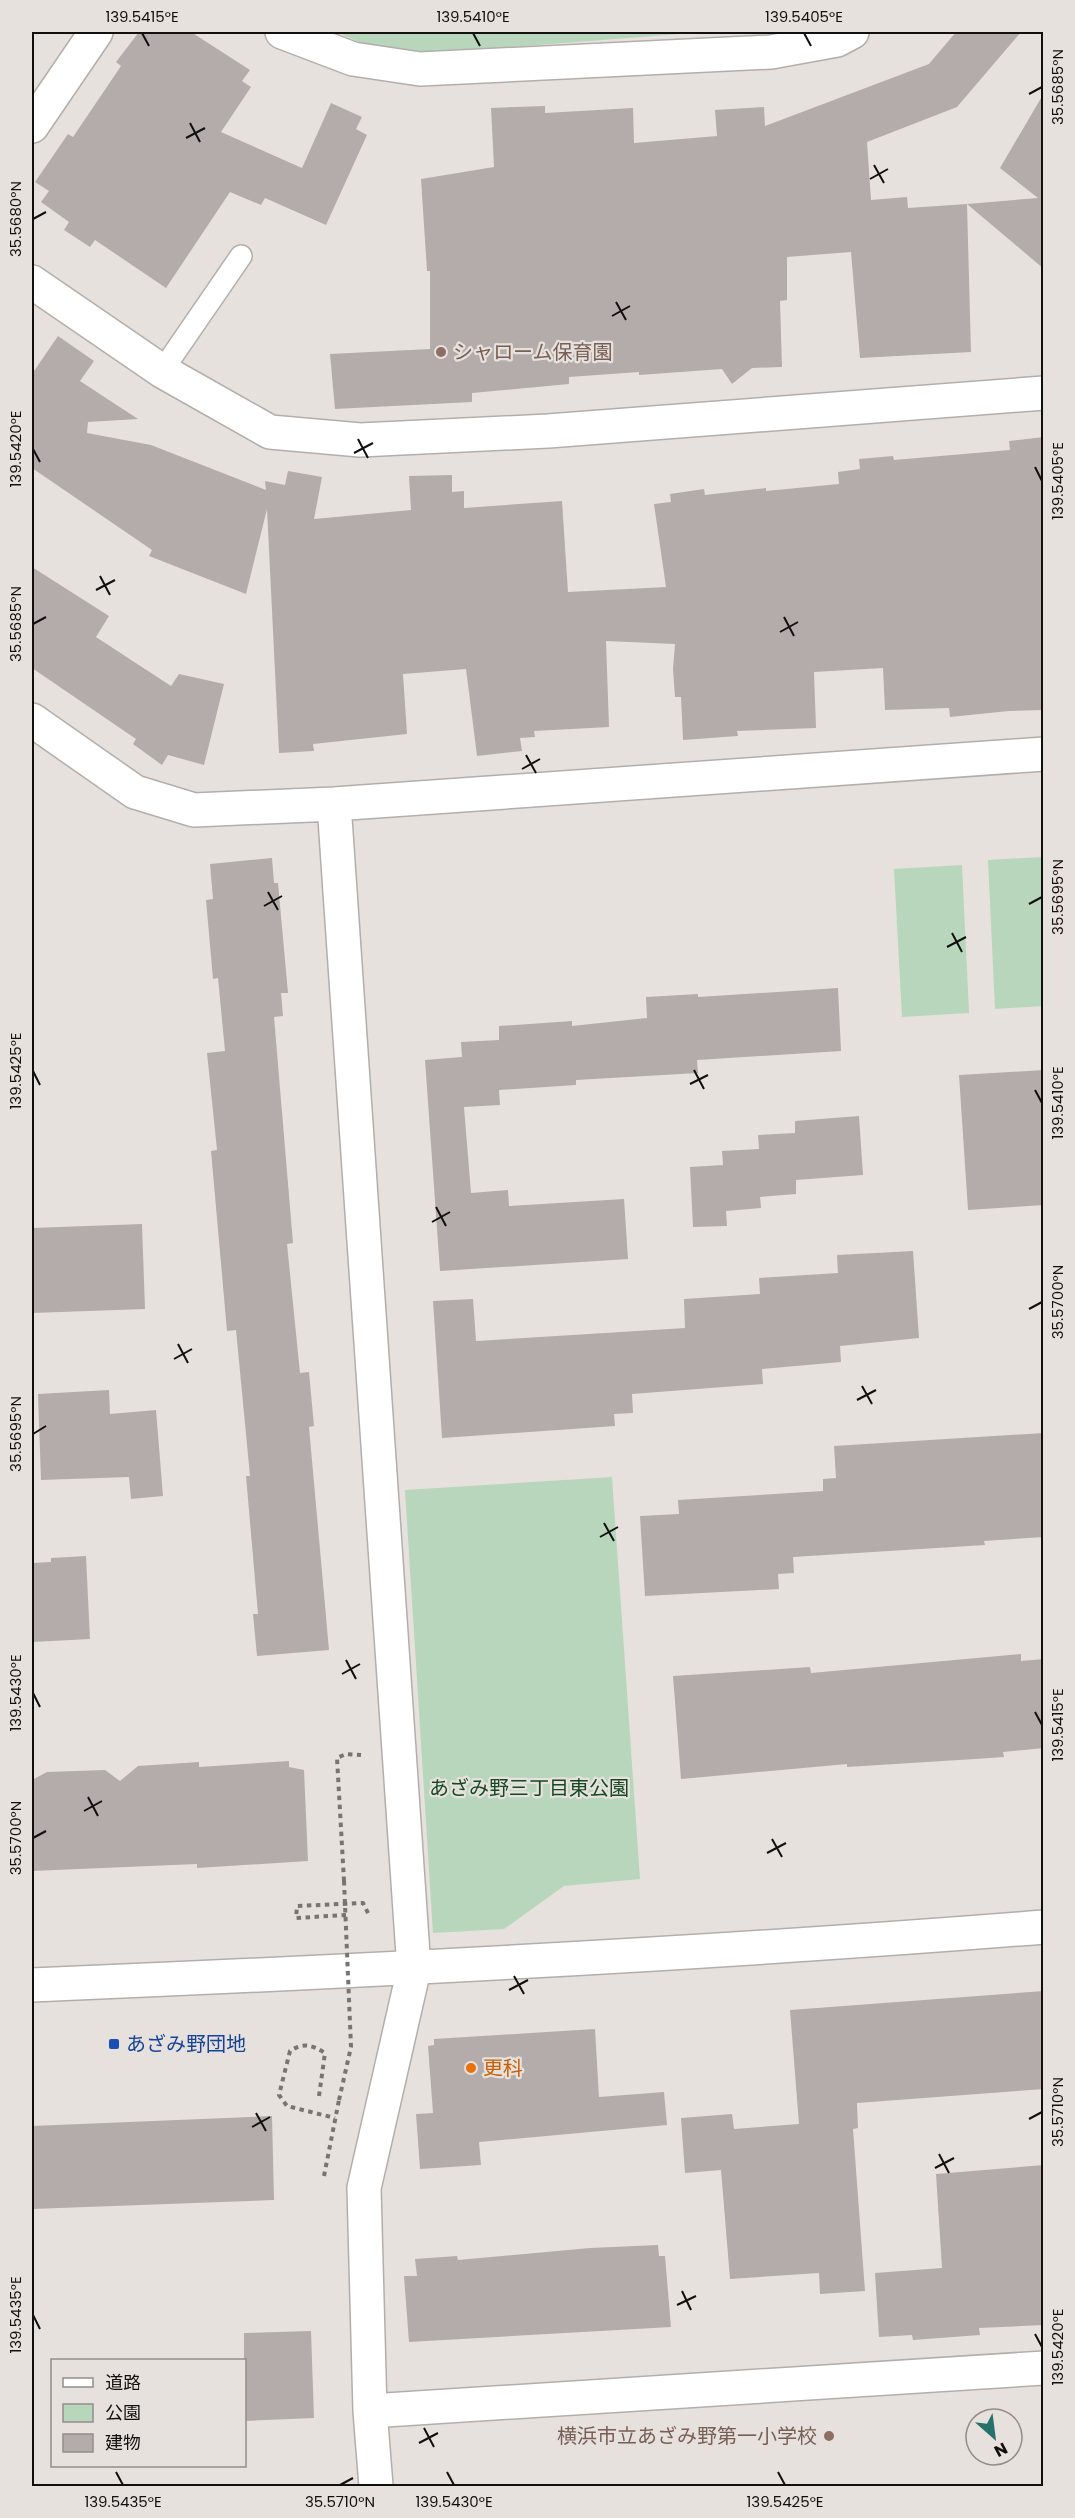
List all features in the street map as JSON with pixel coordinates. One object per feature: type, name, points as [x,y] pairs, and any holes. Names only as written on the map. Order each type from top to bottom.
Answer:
[{"type":"street","points":[[32,126],[96,32]]},
{"type":"street","points":[[282,32],[353,59],[420,69],[771,52],[837,40],[852,32]]},
{"type":"street","points":[[32,282],[162,371],[270,432],[360,440],[548,431],[1044,393]]},
{"type":"street","points":[[34,726],[135,792],[194,810],[334,804],[1044,754]]},
{"type":"street","points":[[334,804],[414,1969],[364,2188],[370,2410],[376,2487]]},
{"type":"street","points":[[32,1985],[414,1969],[490,1962],[824,1945],[1044,1927]]},
{"type":"street","points":[[370,2410],[1044,2368]]},
{"type":"lane","points":[[162,371],[241,256]]},
{"type":"path","points":[[339,2100],[351,2047],[337,1758],[346,1754],[400,1757]]},
{"type":"path","points":[[346,1915],[296,1918],[297,1906],[363,1903],[372,1921],[411,1920]]},
{"type":"path","points":[[319,2096],[325,2053],[313,2046],[300,2045],[290,2051],[279,2095],[287,2106],[336,2118]]},
{"type":"green space","points":[[337,32],[706,32],[433,53],[372,48]]},
{"type":"green space","points":[[1043,857],[1043,1006],[995,1009],[988,860]]},
{"type":"green space","points":[[962,865],[969,1013],[902,1017],[894,869]]},
{"type":"green space","name":"あざみ野三丁目東公園","points":[[612,1477],[640,1879],[564,1886],[504,1929],[433,1933],[405,1490]]},
{"type":"building","points":[[139,32],[191,32],[250,70],[242,81],[251,87],[221,132],[302,168],[331,103],[362,117],[356,129],[367,135],[326,225],[265,198],[261,205],[230,192],[166,288],[95,240],[90,247],[64,230],[69,222],[41,202],[49,191],[35,182],[68,134],[73,137],[121,66],[116,62]]},
{"type":"building","points":[[956,32],[1021,32],[957,107],[867,142],[871,200],[907,197],[908,208],[967,204],[971,352],[860,358],[851,252],[787,257],[787,300],[780,301],[782,367],[752,368],[732,384],[722,369],[639,375],[639,372],[569,377],[569,384],[472,393],[472,402],[335,409],[330,354],[430,349],[430,271],[427,271],[421,179],[494,167],[491,108],[545,106],[545,113],[633,108],[634,143],[717,136],[715,110],[764,107],[765,126],[929,64]]},
{"type":"building","points":[[1044,93],[1044,269],[967,204],[1038,198],[1000,168]]},
{"type":"building","points":[[58,336],[94,361],[80,381],[138,419],[88,422],[87,433],[151,445],[266,490],[265,481],[285,485],[288,471],[322,477],[314,519],[411,510],[409,476],[452,475],[452,492],[464,491],[464,508],[562,501],[568,592],[666,587],[654,504],[671,502],[670,494],[704,489],[705,495],[766,488],[766,491],[839,484],[838,472],[860,469],[859,459],[893,456],[894,460],[1010,450],[1009,441],[1044,437],[1044,710],[950,717],[949,708],[885,710],[883,668],[814,672],[816,728],[737,731],[738,736],[683,740],[681,697],[675,697],[673,669],[675,644],[606,641],[609,727],[534,731],[535,737],[520,738],[522,751],[477,756],[466,669],[403,674],[407,734],[313,744],[314,751],[279,753],[267,509],[246,594],[149,556],[152,550],[32,468],[32,374]]},
{"type":"building","points":[[32,567],[109,616],[96,637],[171,686],[179,674],[224,684],[204,765],[168,755],[162,765],[133,744],[136,739],[32,668]]},
{"type":"building","points":[[272,858],[274,883],[278,883],[288,993],[281,993],[283,1016],[274,1017],[293,1243],[287,1244],[300,1373],[309,1372],[314,1426],[309,1427],[329,1650],[257,1656],[253,1614],[258,1614],[246,1476],[250,1476],[236,1330],[227,1331],[211,1151],[217,1150],[207,1053],[225,1051],[218,978],[213,979],[206,900],[213,899],[210,864]]},
{"type":"building","points":[[838,988],[841,1051],[697,1060],[698,1073],[576,1080],[576,1085],[499,1090],[500,1105],[464,1107],[471,1193],[508,1190],[509,1206],[624,1199],[628,1259],[440,1271],[425,1060],[462,1057],[461,1042],[499,1040],[499,1026],[572,1021],[572,1026],[647,1018],[646,997],[698,994],[698,997]]},
{"type":"building","points":[[1044,1070],[1044,1205],[968,1210],[959,1075]]},
{"type":"building","points":[[859,1116],[863,1175],[796,1180],[796,1194],[760,1197],[761,1208],[726,1211],[727,1226],[693,1227],[690,1167],[723,1165],[722,1151],[759,1149],[758,1135],[795,1133],[795,1121]]},
{"type":"building","points":[[142,1224],[145,1309],[32,1313],[32,1228]]},
{"type":"building","points":[[913,1251],[919,1338],[840,1346],[841,1362],[762,1369],[763,1384],[632,1394],[633,1413],[614,1414],[615,1426],[442,1438],[433,1301],[473,1299],[476,1341],[685,1328],[684,1299],[760,1294],[759,1278],[838,1273],[837,1255]]},
{"type":"building","points":[[109,1390],[110,1414],[156,1410],[163,1496],[131,1499],[129,1477],[41,1480],[38,1394]]},
{"type":"building","points":[[1044,1433],[1044,1537],[984,1541],[985,1545],[793,1557],[794,1573],[778,1574],[779,1589],[645,1596],[640,1516],[679,1514],[678,1500],[823,1491],[823,1479],[836,1478],[834,1446]]},
{"type":"building","points":[[86,1556],[90,1639],[32,1642],[32,1563],[51,1562],[51,1558]]},
{"type":"building","points":[[1021,1654],[1021,1661],[1044,1659],[1044,1748],[1003,1752],[1004,1757],[847,1767],[847,1764],[681,1779],[673,1676],[810,1667],[811,1673]]},
{"type":"building","points":[[289,1761],[289,1767],[304,1770],[308,1861],[197,1868],[197,1864],[32,1871],[32,1780],[47,1772],[105,1770],[120,1781],[138,1766],[199,1762],[199,1767]]},
{"type":"building","points":[[1044,1991],[1044,2089],[857,2103],[858,2128],[853,2129],[865,2291],[820,2294],[819,2273],[730,2279],[721,2170],[685,2173],[681,2118],[732,2114],[734,2129],[799,2124],[790,2010]]},
{"type":"building","points":[[595,2029],[599,2097],[664,2092],[667,2125],[479,2142],[481,2165],[420,2169],[416,2114],[433,2113],[428,2046],[434,2045],[434,2039]]},
{"type":"building","points":[[272,2116],[274,2200],[32,2209],[32,2126]]},
{"type":"building","points":[[1044,2165],[1044,2325],[979,2328],[980,2335],[913,2340],[912,2335],[879,2337],[875,2273],[942,2268],[936,2174]]},
{"type":"building","points":[[658,2245],[659,2256],[665,2256],[671,2327],[409,2342],[404,2276],[417,2276],[415,2259],[457,2256],[458,2260],[590,2248]]},
{"type":"building","points":[[311,2331],[314,2418],[246,2421],[244,2333]]},
{"type":"place","name":"シャローム保育園","points":[[441,352]]},
{"type":"place","name":"あざみ野団地","points":[[114,2044]]},
{"type":"place","name":"更科","points":[[471,2068]]},
{"type":"place","name":"横浜市立あざみ野第一小学校","points":[[829,2436]]}]
